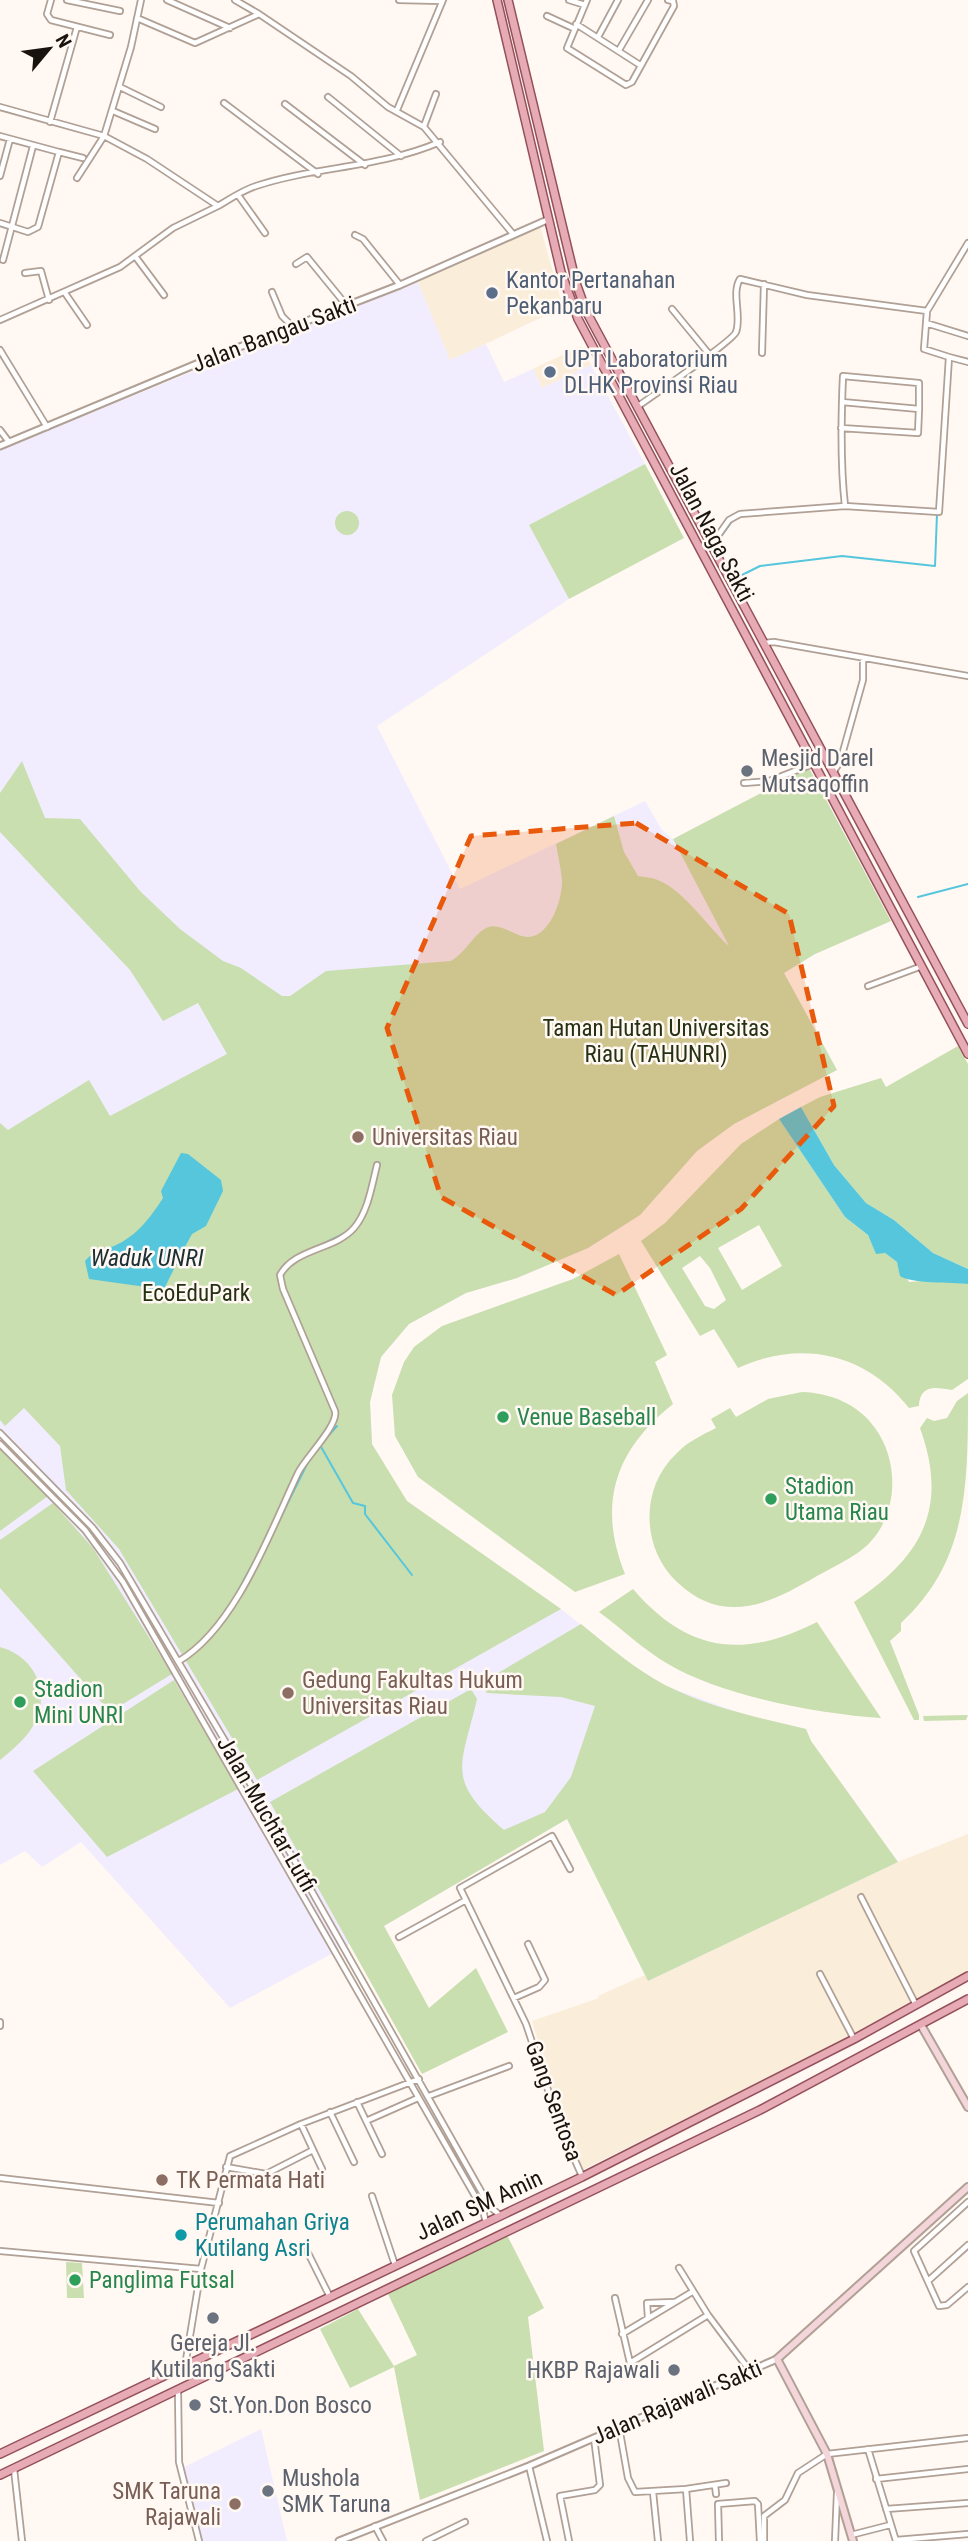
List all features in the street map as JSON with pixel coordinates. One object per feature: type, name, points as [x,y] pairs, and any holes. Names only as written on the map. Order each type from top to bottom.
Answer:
[{"type":"main road","name":"Jalan Naga Sakti","points":[[497,0],[547,220],[561,272],[582,328],[968,1054]]},
{"type":"main road","name":"Jalan Naga Sakti","points":[[508,0],[580,298],[967,1022]]},
{"type":"main road","points":[[524,119],[536,116]]},
{"type":"main road","name":"Jalan SM Amin","points":[[0,2454],[582,2177],[854,2039],[968,1976]]},
{"type":"main road","name":"Jalan SM Amin","points":[[0,2475],[760,2110],[968,1999]]},
{"type":"main road","points":[[921,2025],[968,2107]]},
{"type":"main road","name":"Jalan Rajawali Sakti","points":[[777,2359],[968,2187]]},
{"type":"main road","points":[[410,2259],[418,2273]]},
{"type":"main road","points":[[777,2359],[827,2454],[852,2538]]},
{"type":"street","points":[[51,0],[48,18],[110,35]]},
{"type":"street","points":[[67,0],[120,11]]},
{"type":"street","points":[[77,178],[104,136],[113,111],[141,0]]},
{"type":"street","points":[[167,0],[230,28]]},
{"type":"street","points":[[235,0],[424,127],[440,142],[513,234]]},
{"type":"street","points":[[397,110],[442,1],[399,0]]},
{"type":"street","points":[[569,0],[586,2],[568,49],[626,85],[632,82],[674,6],[673,1],[668,0]]},
{"type":"street","points":[[598,37],[618,0]]},
{"type":"street","points":[[619,50],[648,0]]},
{"type":"street","points":[[136,18],[195,43],[259,14]]},
{"type":"street","points":[[547,16],[598,37],[640,65]]},
{"type":"street","points":[[50,122],[77,27]]},
{"type":"street","points":[[120,87],[162,107]]},
{"type":"street","points":[[424,127],[436,94]]},
{"type":"street","points":[[328,97],[401,157]]},
{"type":"street","points":[[224,103],[318,174]]},
{"type":"street","points":[[285,104],[365,166]]},
{"type":"street","points":[[0,107],[104,136],[147,159],[218,206]]},
{"type":"street","points":[[113,111],[155,129]]},
{"type":"street","points":[[0,136],[83,158]]},
{"type":"street","points":[[0,176],[10,139]]},
{"type":"street","points":[[0,320],[120,267],[173,228],[256,186],[365,166],[401,157],[440,142]]},
{"type":"street","points":[[3,260],[33,146]]},
{"type":"street","points":[[0,223],[29,232],[38,227],[59,152]]},
{"type":"street","points":[[238,195],[265,233]]},
{"type":"street","name":"Jalan Bangau Sakti","points":[[0,446],[400,285],[547,220]]},
{"type":"street","points":[[355,235],[363,239],[400,285]]},
{"type":"street","points":[[968,243],[966,253],[927,312],[924,349],[968,362]]},
{"type":"street","points":[[135,256],[164,295]]},
{"type":"street","points":[[296,264],[307,257],[347,306]]},
{"type":"street","points":[[25,273],[41,271],[50,300]]},
{"type":"street","points":[[637,407],[709,354],[730,342],[737,330],[738,280],[807,295],[927,312]]},
{"type":"street","points":[[762,353],[764,284]]},
{"type":"street","points":[[272,292],[282,316],[293,327]]},
{"type":"street","points":[[65,293],[87,325]]},
{"type":"street","points":[[672,309],[709,354]]},
{"type":"street","points":[[926,323],[968,336]]},
{"type":"street","points":[[0,350],[47,427]]},
{"type":"street","points":[[711,545],[729,520],[740,514],[845,506],[939,512],[949,357]]},
{"type":"street","points":[[841,428],[918,433],[919,383],[843,376],[841,428],[840,456],[845,506]]},
{"type":"street","points":[[842,402],[919,409]]},
{"type":"street","points":[[0,430],[9,442]]},
{"type":"street","points":[[764,643],[774,642],[968,676]]},
{"type":"street","points":[[834,771],[840,762],[863,680],[863,658]]},
{"type":"street","points":[[744,783],[769,781],[813,763]]},
{"type":"street","points":[[868,986],[922,966]]},
{"type":"street","points":[[956,1029],[967,1022]]},
{"type":"street","points":[[179,1661],[222,1619],[264,1546],[307,1457],[337,1417],[283,1289],[280,1275],[293,1260],[342,1237],[356,1226],[377,1165]]},
{"type":"street","name":"Jalan Muchtar Lutfi","points":[[0,1433],[113,1552],[179,1661],[429,2095],[490,2207],[502,2216]]},
{"type":"street","name":"Jalan Muchtar Lutfi","points":[[0,1444],[85,1530],[113,1564],[306,1896],[409,2083],[483,2210],[486,2224]]},
{"type":"street","points":[[399,1937],[466,1900],[460,1888],[552,1836],[570,1869]]},
{"type":"street","points":[[861,1897],[916,2005]]},
{"type":"street","name":"Gang Sentosa","points":[[466,1900],[526,2024],[561,2129],[582,2177]]},
{"type":"street","points":[[514,1998],[539,1987],[545,1980],[528,1944]]},
{"type":"street","points":[[820,1974],[854,2039]]},
{"type":"street","points":[[429,2095],[509,2066]]},
{"type":"street","points":[[185,2368],[201,2269],[226,2167],[235,2152],[330,2112],[419,2079]]},
{"type":"street","points":[[366,2121],[418,2098]]},
{"type":"street","points":[[357,2102],[382,2154]]},
{"type":"street","points":[[330,2112],[354,2162]]},
{"type":"street","points":[[301,2124],[323,2169]]},
{"type":"street","points":[[226,2167],[266,2174],[313,2150]]},
{"type":"street","points":[[0,2178],[219,2203]]},
{"type":"street","points":[[372,2196],[395,2265]]},
{"type":"street","points":[[968,2202],[914,2249],[941,2307],[968,2287]]},
{"type":"street","points":[[930,2220],[938,2228]]},
{"type":"street","points":[[928,2281],[968,2245]]},
{"type":"street","points":[[0,2251],[201,2269]]},
{"type":"street","points":[[307,2251],[330,2297]]},
{"type":"street","points":[[679,2268],[692,2292],[750,2372]]},
{"type":"street","points":[[622,2334],[692,2292]]},
{"type":"street","points":[[615,2298],[631,2363],[708,2315]]},
{"type":"street","points":[[649,2318],[647,2303],[675,2302]]},
{"type":"street","name":"Jalan Rajawali Sakti","points":[[339,2541],[530,2466],[777,2359]]},
{"type":"street","points":[[178,2391],[179,2462],[199,2541]]},
{"type":"street","points":[[619,2427],[631,2486],[635,2492],[726,2483]]},
{"type":"street","points":[[569,2541],[560,2496],[596,2490],[600,2485],[594,2438]]},
{"type":"street","points":[[762,2541],[764,2516],[785,2500],[798,2473],[827,2454],[968,2438]]},
{"type":"street","points":[[868,2449],[896,2540],[968,2534]]},
{"type":"street","points":[[530,2466],[547,2541]]},
{"type":"street","points":[[14,2469],[22,2541]]},
{"type":"street","points":[[876,2479],[968,2469]]},
{"type":"street","points":[[715,2485],[716,2494]]},
{"type":"street","points":[[686,2489],[690,2541]]},
{"type":"street","points":[[835,2541],[837,2490]]},
{"type":"street","points":[[653,2492],[658,2541]]},
{"type":"street","points":[[719,2541],[718,2504],[755,2501],[758,2504],[762,2541]]},
{"type":"street","points":[[886,2509],[968,2503]]},
{"type":"street","points":[[426,2541],[465,2522]]},
{"type":"street","points":[[375,2525],[383,2541]]},
{"type":"street","points":[[852,2538],[890,2525]]},
{"type":"highlighted area","points":[[636,823],[789,914],[834,1106],[741,1209],[616,1295],[441,1197],[387,1028],[471,836]]},
{"type":"shaded area","points":[[540,226],[563,307],[450,361],[417,280]]},
{"type":"shaded area","name":"Universitas Riau","points":[[417,280],[450,360],[486,344],[504,382],[533,369],[542,388],[591,365],[645,464],[530,525],[569,599],[377,726],[460,889],[645,801],[662,830],[674,840],[731,947],[891,921],[815,954],[784,973],[837,1070],[734,1124],[697,1151],[640,1215],[588,1248],[517,1278],[466,1293],[409,1324],[381,1357],[370,1402],[372,1444],[407,1502],[561,1609],[632,1665],[666,1686],[745,1715],[806,1729],[811,1741],[898,1862],[648,1981],[567,1819],[384,1926],[230,2008],[81,1842],[42,1867],[25,1851],[0,1865],[0,450]]},
{"type":"shaded area","points":[[581,346],[591,365],[542,388],[533,369]]},
{"type":"shaded area","points":[[968,1834],[968,1972],[852,2036],[582,2170],[566,2134],[532,2021],[599,1998],[598,1996],[645,1975],[648,1980],[898,1862]]},
{"type":"shaded area","name":"SMK Taruna Rajawali","points":[[261,2429],[287,2541],[201,2541],[184,2467]]},
{"type":"green space","points":[[645,464],[684,538],[569,599],[529,525]]},
{"type":"green space","points":[[347,511],[355,515],[359,523],[355,531],[347,535],[339,531],[335,523],[339,515]]},
{"type":"green space","name":"EcoEduPark","points":[[22,761],[45,818],[80,819],[140,891],[180,929],[223,961],[241,968],[282,996],[290,996],[326,971],[451,961],[481,931],[491,926],[528,937],[536,935],[548,924],[560,898],[562,881],[556,844],[614,816],[624,852],[638,876],[658,880],[669,886],[729,946],[673,839],[809,768],[891,921],[815,954],[784,973],[837,1070],[734,1124],[697,1151],[640,1215],[588,1248],[517,1278],[466,1293],[409,1324],[381,1357],[370,1402],[372,1444],[407,1501],[561,1609],[257,1780],[119,1549],[66,1490],[60,1446],[24,1408],[5,1426],[0,1420],[0,1123],[8,1130],[89,1080],[110,1116],[227,1054],[198,1003],[163,1021],[130,970],[0,832],[0,793]]},
{"type":"green space","points":[[958,1046],[968,1064],[968,1269],[933,1253],[894,1220],[866,1203],[834,1165],[801,1107],[820,1097],[881,1078],[886,1087]]},
{"type":"green space","points":[[779,1119],[845,1217],[868,1235],[876,1253],[885,1253],[897,1262],[909,1282],[934,1280],[968,1284],[968,1379],[952,1390],[926,1390],[919,1406],[909,1408],[892,1389],[873,1374],[831,1356],[785,1354],[738,1368],[714,1329],[700,1336],[641,1241],[665,1223],[741,1144]],"holes":[[[759,1225],[782,1266],[742,1290],[718,1248]],[[700,1256],[710,1268],[726,1300],[714,1309],[705,1306],[682,1268]]]},
{"type":"green space","points":[[619,1254],[667,1355],[655,1362],[673,1404],[637,1440],[617,1480],[613,1524],[625,1574],[575,1592],[418,1477],[395,1436],[392,1395],[404,1362],[414,1347],[442,1326],[573,1279]]},
{"type":"green space","name":"Stadion Utama Riau","points":[[802,1392],[823,1395],[852,1406],[875,1428],[884,1443],[892,1476],[892,1493],[882,1526],[859,1552],[800,1586],[765,1602],[730,1607],[712,1604],[695,1596],[665,1568],[651,1536],[651,1500],[664,1468],[680,1450],[716,1428],[711,1419],[730,1408],[736,1417],[768,1399]]},
{"type":"green space","points":[[968,1393],[964,1491],[952,1548],[940,1574],[923,1599],[901,1623],[901,1631],[890,1641],[919,1715],[919,1720],[914,1720],[854,1602],[897,1567],[923,1528],[930,1506],[931,1483],[928,1457],[920,1428],[927,1418],[934,1421],[947,1418],[957,1401]]},
{"type":"green space","points":[[0,1449],[48,1496],[0,1531]]},
{"type":"green space","points":[[53,1503],[93,1548],[172,1674],[110,1712],[0,1588],[0,1540]]},
{"type":"green space","points":[[633,1589],[675,1626],[696,1637],[718,1643],[741,1645],[765,1641],[817,1622],[881,1718],[772,1702],[715,1685],[668,1664],[599,1612]]},
{"type":"green space","points":[[581,1624],[643,1672],[681,1693],[734,1711],[806,1729],[811,1741],[898,1862],[648,1981],[567,1819],[384,1926],[429,2008],[476,1968],[508,2032],[422,2074],[270,1802],[471,1689],[477,1699],[466,1741],[462,1771],[465,1784],[473,1798],[504,1830],[545,1812],[571,1777],[595,1706],[561,1697],[487,1693],[481,1683]]},
{"type":"green space","name":"Stadion Mini UNRI","points":[[0,1647],[22,1658],[30,1667],[40,1688],[41,1700],[31,1729],[19,1744],[0,1760]]},
{"type":"green space","points":[[174,1680],[238,1789],[107,1857],[33,1771]]},
{"type":"green space","points":[[968,1715],[966,1720],[924,1721],[923,1716]]},
{"type":"green space","points":[[507,2235],[544,2308],[528,2317],[544,2451],[420,2500],[394,2367],[350,2388],[320,2329],[358,2309],[394,2366],[417,2355],[388,2294]]},
{"type":"green space","name":"Panglima Futsal","points":[[66,2262],[82,2263],[84,2298],[67,2298]]},
{"type":"water","points":[[801,1107],[834,1165],[866,1203],[894,1220],[933,1253],[968,1269],[968,1284],[906,1279],[900,1276],[897,1262],[885,1253],[876,1254],[868,1235],[845,1217],[779,1119]]},
{"type":"water","name":"Waduk UNRI","points":[[181,1153],[188,1154],[221,1180],[223,1191],[206,1226],[192,1234],[180,1256],[183,1265],[176,1265],[163,1291],[150,1296],[146,1287],[89,1279],[85,1261],[96,1252],[122,1242],[142,1226],[163,1198],[161,1191]]},
{"type":"waterway","points":[[738,577],[760,566],[842,556],[935,566],[937,514],[905,512]]},
{"type":"waterway","points":[[717,542],[733,520]]},
{"type":"waterway","points":[[918,897],[968,884]]},
{"type":"waterway","points":[[319,1246],[345,1233]]},
{"type":"waterway","points":[[279,1272],[292,1259]]},
{"type":"waterway","points":[[279,1281],[289,1308]]},
{"type":"waterway","points":[[301,1336],[319,1379]]},
{"type":"waterway","points":[[321,1384],[333,1411]]},
{"type":"waterway","points":[[328,1436],[337,1426]]},
{"type":"waterway","points":[[302,1463],[327,1428]]},
{"type":"waterway","points":[[320,1445],[353,1503],[365,1506],[365,1514],[412,1575]]},
{"type":"waterway","points":[[267,1545],[308,1462]]},
{"type":"waterway","points":[[231,1604],[265,1541]]},
{"type":"place","name":"Kantor Pertanahan Pekanbaru","points":[[492,293]]},
{"type":"place","name":"UPT Laboratorium DLHK Provinsi Riau","points":[[550,372]]},
{"type":"place","name":"Mesjid Darel Mutsaqoffin","points":[[747,771]]},
{"type":"place","name":"Universitas Riau","points":[[358,1137]]},
{"type":"place","name":"Venue Baseball","points":[[503,1417]]},
{"type":"place","name":"Stadion Utama Riau","points":[[771,1499]]},
{"type":"place","name":"Gedung Fakultas Hukum Universitas Riau","points":[[288,1693]]},
{"type":"place","name":"Stadion Mini UNRI","points":[[20,1702]]},
{"type":"place","name":"TK Permata Hati","points":[[162,2180]]},
{"type":"place","name":"Perumahan Griya Kutilang Asri","points":[[181,2235]]},
{"type":"place","name":"Panglima Futsal","points":[[75,2280]]},
{"type":"place","name":"Gereja Jl. Kutilang Sakti","points":[[213,2318]]},
{"type":"place","name":"HKBP Rajawali","points":[[674,2370]]},
{"type":"place","name":"St.Yon.Don Bosco","points":[[195,2405]]},
{"type":"place","name":"Mushola SMK Taruna","points":[[268,2491]]},
{"type":"place","name":"SMK Taruna Rajawali","points":[[235,2504]]},
{"type":"park label","name":"Taman Hutan Universitas Riau (TAHUNRI)","points":[[656,1041]]}]
